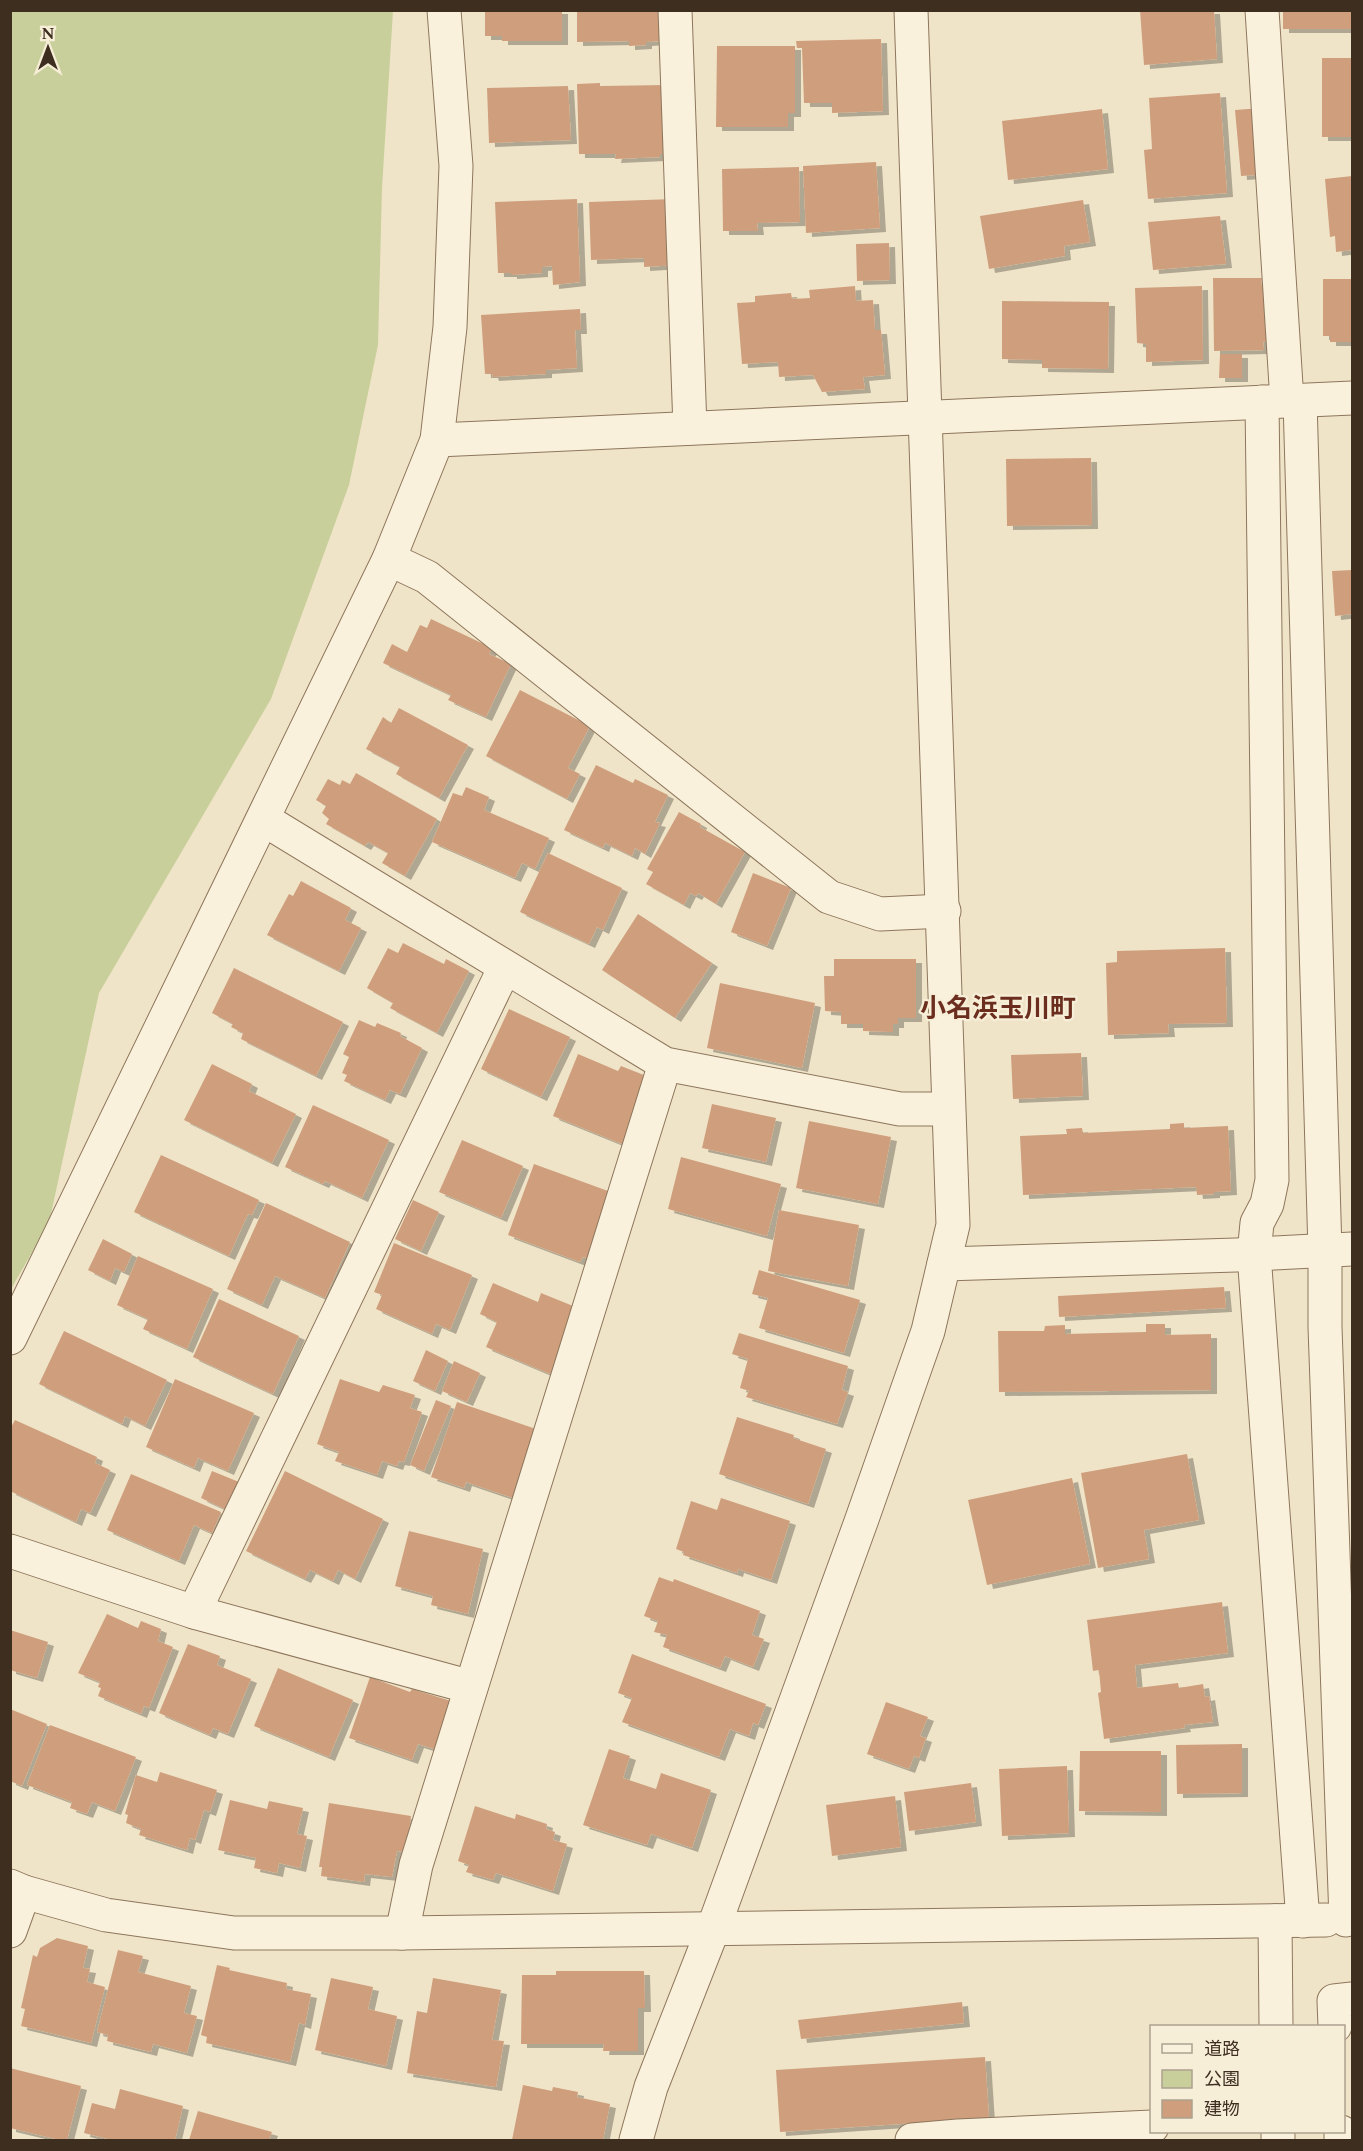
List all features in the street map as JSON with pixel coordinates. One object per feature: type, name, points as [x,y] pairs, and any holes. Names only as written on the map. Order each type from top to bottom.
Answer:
[{"type":"street","points":[[10,1338],[389,559],[438,440],[450,327],[456,166],[444,10]]},
{"type":"street","points":[[675,10],[690,428]]},
{"type":"street","points":[[636,2140],[651,2087],[713,1929],[924,1342],[953,1225],[944,911],[911,10]]},
{"type":"street","points":[[10,1930],[17,1889],[106,1915],[234,1934],[402,1934],[1349,1920],[1347,1779],[1325,1327],[1339,1250],[1283,401],[1262,10]]},
{"type":"street","points":[[438,440],[1353,398]]},
{"type":"street","points":[[1276,2025],[1289,1921],[1254,1254],[1257,1223],[1267,1204],[1272,1180],[1283,401]]},
{"type":"street","points":[[389,559],[427,577],[829,897],[880,914],[944,911]]},
{"type":"street","points":[[263,819],[664,1064],[900,1109],[948,1109]]},
{"type":"street","points":[[194,1612],[505,967]]},
{"type":"street","points":[[402,1934],[416,1864],[664,1064]]},
{"type":"street","points":[[944,1264],[1339,1250]]},
{"type":"street","points":[[10,1551],[194,1612],[471,1687]]},
{"type":"street","points":[[1335,2025],[1334,2001],[1353,2000]]},
{"type":"street","points":[[912,2140],[1150,2127]]},
{"type":"green space","points":[[11,11],[393,11],[382,188],[378,345],[349,485],[271,699],[99,993],[49,1223],[11,1289]]},
{"type":"building","points":[[485,10],[562,10],[562,41],[502,41],[502,36],[485,36]]},
{"type":"building","points":[[577,10],[659,10],[660,41],[629,46],[629,41],[577,42]]},
{"type":"building","points":[[1140,10],[1214,10],[1217,59],[1144,65]]},
{"type":"building","points":[[1283,10],[1352,10],[1352,29],[1283,29]]},
{"type":"building","points":[[881,39],[883,111],[832,113],[832,103],[804,103],[802,48],[797,48],[796,41]]},
{"type":"building","points":[[717,46],[795,46],[795,113],[788,113],[788,127],[716,127]]},
{"type":"building","points":[[1322,58],[1352,58],[1352,137],[1322,137]]},
{"type":"building","points":[[600,83],[600,86],[666,85],[669,154],[660,154],[660,157],[615,159],[616,154],[579,154],[577,84]]},
{"type":"building","points":[[568,86],[571,140],[489,143],[487,88]]},
{"type":"building","points":[[1220,93],[1227,193],[1148,199],[1144,150],[1152,149],[1149,98]]},
{"type":"building","points":[[1261,108],[1268,174],[1241,176],[1235,110]]},
{"type":"building","points":[[1102,109],[1108,169],[1008,180],[1002,121]]},
{"type":"building","points":[[876,162],[880,228],[806,233],[803,166]]},
{"type":"building","points":[[799,167],[800,222],[757,223],[758,231],[723,231],[722,169]]},
{"type":"building","points":[[1352,176],[1352,250],[1336,252],[1335,236],[1330,237],[1325,179]]},
{"type":"building","points":[[577,199],[580,282],[553,285],[552,266],[542,267],[542,273],[511,275],[511,273],[498,273],[495,202]]},
{"type":"building","points":[[673,199],[676,265],[644,267],[644,258],[591,260],[589,202]]},
{"type":"building","points":[[1083,200],[1090,242],[1064,246],[1065,256],[989,269],[980,216]]},
{"type":"building","points":[[1220,216],[1226,264],[1153,270],[1148,222]]},
{"type":"building","points":[[889,243],[890,280],[857,281],[856,244]]},
{"type":"building","points":[[1213,278],[1262,278],[1261,285],[1270,284],[1271,341],[1263,342],[1264,350],[1214,351]]},
{"type":"building","points":[[1323,279],[1352,279],[1352,342],[1330,342],[1330,336],[1323,336]]},
{"type":"building","points":[[855,286],[856,301],[873,300],[875,330],[881,330],[885,375],[863,377],[865,389],[822,392],[813,375],[779,377],[778,362],[742,364],[737,303],[755,302],[755,296],[791,293],[792,299],[810,298],[809,290]]},
{"type":"building","points":[[1202,286],[1203,360],[1146,362],[1146,344],[1137,343],[1135,288]]},
{"type":"building","points":[[1002,301],[1109,302],[1108,369],[1042,368],[1042,360],[1002,359]]},
{"type":"building","points":[[580,309],[581,330],[575,330],[577,368],[546,370],[546,374],[493,377],[492,374],[485,374],[481,315]]},
{"type":"building","points":[[1220,354],[1242,354],[1242,378],[1219,378]]},
{"type":"building","points":[[1091,458],[1092,525],[1007,526],[1006,459]]},
{"type":"building","points":[[1352,570],[1352,614],[1335,616],[1332,571]]},
{"type":"building","points":[[431,619],[492,648],[489,654],[511,664],[486,717],[448,700],[451,695],[383,663],[392,644],[407,652],[420,625],[427,628]]},
{"type":"building","points":[[520,690],[590,726],[568,768],[580,774],[567,799],[486,756]]},
{"type":"building","points":[[399,708],[468,745],[439,798],[396,774],[400,767],[366,749],[383,717],[391,723]]},
{"type":"building","points":[[596,765],[633,783],[635,779],[668,795],[655,822],[660,823],[645,854],[635,848],[632,856],[605,843],[603,848],[564,830]]},
{"type":"building","points":[[356,773],[437,819],[405,876],[382,863],[388,853],[368,842],[365,846],[326,824],[329,819],[322,813],[326,806],[316,800],[328,779],[340,785],[342,780],[350,784]]},
{"type":"building","points":[[466,787],[489,797],[484,810],[549,838],[535,869],[522,863],[515,878],[432,842],[453,793],[462,796]]},
{"type":"building","points":[[679,812],[701,824],[700,827],[745,852],[716,904],[698,893],[696,896],[690,893],[684,905],[646,884],[653,872],[647,869]]},
{"type":"building","points":[[548,853],[622,888],[603,930],[597,927],[589,944],[520,912]]},
{"type":"building","points":[[753,873],[791,888],[767,946],[731,932]]},
{"type":"building","points":[[301,881],[351,908],[345,920],[361,928],[339,971],[267,935],[289,894],[293,896]]},
{"type":"building","points":[[638,914],[712,963],[675,1018],[602,970]]},
{"type":"building","points":[[403,943],[444,964],[446,959],[469,971],[437,1033],[390,1008],[393,1003],[367,988],[388,948],[398,953]]},
{"type":"building","points":[[1225,948],[1227,1023],[1168,1024],[1169,1033],[1108,1035],[1106,963],[1117,962],[1117,951]]},
{"type":"building","points":[[834,959],[916,959],[916,1018],[898,1018],[898,1024],[893,1024],[893,1032],[863,1031],[863,1024],[841,1024],[841,1012],[825,1011],[824,976],[834,976]]},
{"type":"building","points":[[234,968],[343,1022],[316,1076],[241,1039],[243,1033],[231,1027],[233,1024],[212,1013]]},
{"type":"building","points":[[720,983],[815,1003],[802,1068],[707,1048]]},
{"type":"building","points":[[509,1009],[570,1037],[541,1097],[481,1069]]},
{"type":"building","points":[[359,1020],[375,1027],[377,1023],[401,1033],[400,1036],[422,1048],[400,1094],[390,1090],[385,1100],[344,1081],[347,1075],[342,1073],[349,1057],[343,1054]]},
{"type":"building","points":[[1081,1053],[1083,1096],[1013,1099],[1011,1055]]},
{"type":"building","points":[[578,1054],[618,1071],[621,1066],[654,1079],[627,1146],[553,1116]]},
{"type":"building","points":[[212,1064],[252,1084],[249,1091],[296,1114],[272,1163],[184,1120]]},
{"type":"building","points":[[712,1104],[776,1118],[766,1162],[702,1148]]},
{"type":"building","points":[[313,1105],[389,1140],[362,1198],[325,1181],[323,1184],[285,1167]]},
{"type":"building","points":[[809,1121],[891,1137],[878,1204],[796,1188]]},
{"type":"building","points":[[1184,1123],[1184,1128],[1228,1126],[1231,1191],[1197,1195],[1196,1187],[1023,1195],[1020,1136],[1067,1134],[1066,1129],[1082,1128],[1083,1133],[1170,1129],[1170,1124]]},
{"type":"building","points":[[462,1140],[523,1166],[501,1218],[439,1192]]},
{"type":"building","points":[[161,1155],[259,1200],[252,1215],[248,1214],[229,1256],[134,1212]]},
{"type":"building","points":[[681,1157],[781,1184],[767,1236],[668,1209]]},
{"type":"building","points":[[534,1164],[619,1195],[595,1260],[583,1257],[580,1262],[508,1235]]},
{"type":"building","points":[[413,1200],[439,1212],[421,1251],[395,1239]]},
{"type":"building","points":[[266,1203],[350,1242],[325,1298],[275,1276],[262,1305],[227,1289]]},
{"type":"building","points":[[779,1210],[859,1225],[848,1286],[768,1271]]},
{"type":"building","points":[[103,1239],[132,1254],[124,1272],[115,1268],[110,1281],[88,1270]]},
{"type":"building","points":[[394,1243],[472,1275],[450,1330],[436,1324],[432,1334],[376,1309],[382,1295],[374,1292]]},
{"type":"building","points":[[138,1256],[213,1289],[187,1349],[143,1329],[148,1319],[117,1305]]},
{"type":"building","points":[[759,1270],[860,1300],[844,1353],[759,1328],[768,1298],[752,1294]]},
{"type":"building","points":[[493,1283],[538,1302],[541,1293],[578,1308],[550,1374],[486,1347],[497,1322],[480,1314]]},
{"type":"building","points":[[1224,1287],[1226,1308],[1059,1317],[1058,1296]]},
{"type":"building","points":[[219,1299],[299,1336],[273,1394],[193,1357]]},
{"type":"building","points":[[1146,1324],[1165,1324],[1165,1335],[1211,1334],[1211,1390],[999,1392],[998,1331],[1044,1331],[1045,1326],[1065,1325],[1065,1334],[1146,1332]]},
{"type":"building","points":[[64,1331],[167,1380],[145,1426],[125,1416],[122,1424],[39,1384]]},
{"type":"building","points":[[739,1333],[848,1366],[842,1390],[848,1392],[837,1424],[746,1397],[749,1391],[740,1388],[748,1359],[732,1354]]},
{"type":"building","points":[[426,1350],[448,1361],[435,1391],[413,1381]]},
{"type":"building","points":[[454,1361],[480,1373],[467,1402],[442,1391]]},
{"type":"building","points":[[175,1379],[254,1413],[228,1471],[198,1458],[194,1468],[146,1447]]},
{"type":"building","points":[[340,1379],[379,1392],[383,1385],[415,1395],[410,1408],[422,1412],[404,1462],[399,1461],[397,1466],[382,1461],[377,1475],[335,1461],[339,1452],[317,1444]]},
{"type":"building","points":[[436,1400],[451,1406],[424,1471],[410,1465]]},
{"type":"building","points":[[457,1402],[536,1429],[513,1498],[466,1482],[464,1488],[431,1477]]},
{"type":"building","points":[[737,1417],[794,1435],[793,1438],[826,1449],[808,1504],[719,1474]]},
{"type":"building","points":[[15,1420],[97,1457],[95,1463],[110,1470],[90,1513],[81,1509],[76,1522],[10,1491],[10,1429]]},
{"type":"building","points":[[1187,1454],[1199,1520],[1144,1530],[1149,1559],[1098,1568],[1081,1473]]},
{"type":"building","points":[[212,1471],[239,1482],[227,1510],[201,1498]]},
{"type":"building","points":[[285,1471],[383,1519],[355,1579],[338,1570],[333,1581],[310,1570],[305,1579],[246,1551]]},
{"type":"building","points":[[131,1474],[221,1512],[212,1533],[194,1525],[179,1561],[107,1530]]},
{"type":"building","points":[[1072,1478],[1090,1564],[987,1585],[968,1500]]},
{"type":"building","points":[[721,1498],[790,1521],[771,1580],[738,1569],[737,1573],[683,1555],[684,1552],[676,1549],[691,1501],[717,1510]]},
{"type":"building","points":[[409,1531],[483,1549],[468,1614],[431,1605],[433,1596],[395,1586]]},
{"type":"building","points":[[659,1577],[673,1582],[674,1579],[760,1611],[752,1635],[764,1639],[753,1667],[725,1656],[720,1668],[663,1647],[667,1635],[654,1632],[658,1621],[644,1616]]},
{"type":"building","points":[[1222,1602],[1228,1653],[1135,1665],[1137,1688],[1178,1683],[1179,1688],[1203,1684],[1205,1697],[1209,1696],[1213,1722],[1104,1739],[1098,1693],[1101,1692],[1099,1670],[1093,1671],[1087,1620]]},
{"type":"building","points":[[107,1614],[138,1628],[141,1621],[161,1629],[158,1641],[173,1647],[149,1708],[144,1706],[141,1714],[98,1696],[101,1688],[98,1687],[100,1682],[78,1673]]},
{"type":"building","points":[[10,1630],[48,1642],[37,1678],[10,1670]]},
{"type":"building","points":[[188,1644],[220,1656],[217,1665],[251,1679],[228,1734],[213,1728],[210,1735],[159,1713]]},
{"type":"building","points":[[632,1654],[766,1704],[758,1725],[753,1723],[749,1736],[730,1729],[719,1757],[622,1722],[632,1698],[618,1693]]},
{"type":"building","points":[[278,1668],[353,1700],[329,1757],[254,1726]]},
{"type":"building","points":[[370,1677],[410,1692],[412,1689],[451,1701],[434,1749],[418,1744],[412,1760],[349,1738]]},
{"type":"building","points":[[886,1702],[928,1717],[920,1736],[926,1738],[919,1758],[914,1756],[909,1769],[867,1754]]},
{"type":"building","points":[[10,1709],[47,1724],[22,1786],[10,1781]]},
{"type":"building","points":[[50,1725],[136,1757],[115,1811],[92,1802],[87,1814],[70,1808],[72,1802],[27,1785]]},
{"type":"building","points":[[1242,1744],[1242,1793],[1177,1794],[1176,1745]]},
{"type":"building","points":[[609,1749],[630,1756],[623,1778],[656,1789],[661,1773],[711,1790],[692,1848],[651,1834],[647,1845],[583,1825]]},
{"type":"building","points":[[1080,1751],[1161,1751],[1161,1812],[1079,1811]]},
{"type":"building","points":[[1067,1766],[1069,1833],[1002,1836],[999,1769]]},
{"type":"building","points":[[160,1772],[217,1790],[210,1812],[204,1810],[195,1840],[190,1838],[187,1850],[139,1835],[141,1829],[126,1823],[128,1815],[125,1814],[136,1775],[157,1782]]},
{"type":"building","points":[[971,1783],[976,1822],[909,1831],[904,1792]]},
{"type":"building","points":[[895,1796],[901,1847],[832,1856],[826,1805]]},
{"type":"building","points":[[230,1800],[267,1809],[269,1801],[303,1808],[297,1834],[307,1836],[300,1868],[279,1863],[277,1873],[254,1868],[256,1858],[218,1850]]},
{"type":"building","points":[[329,1803],[411,1816],[406,1852],[397,1851],[392,1877],[365,1874],[364,1882],[321,1876],[322,1867],[319,1867]]},
{"type":"building","points":[[475,1806],[515,1819],[516,1814],[547,1824],[546,1829],[555,1832],[553,1840],[567,1844],[553,1891],[496,1873],[493,1880],[466,1872],[469,1865],[458,1861]]},
{"type":"building","points":[[57,1938],[88,1946],[83,1968],[90,1969],[87,1982],[105,1987],[91,2043],[21,2026],[25,2009],[21,2008],[33,1955],[37,1957],[40,1948]]},
{"type":"building","points":[[118,1950],[143,1956],[138,1972],[191,1986],[184,2013],[197,2016],[187,2053],[153,2044],[151,2052],[107,2041],[108,2035],[97,2032]]},
{"type":"building","points":[[217,1965],[230,1968],[229,1970],[287,1983],[286,1989],[311,1994],[305,2025],[299,2023],[290,2062],[206,2043],[207,2037],[201,2035]]},
{"type":"building","points":[[556,1971],[644,1971],[645,2008],[638,2008],[638,2051],[603,2051],[604,2044],[521,2044],[522,1975],[556,1975]]},
{"type":"building","points":[[331,1978],[373,1987],[368,2009],[397,2016],[386,2066],[315,2050]]},
{"type":"building","points":[[433,1978],[501,1990],[492,2040],[504,2041],[496,2087],[407,2073],[417,2011],[427,2013]]},
{"type":"building","points":[[962,2002],[964,2023],[801,2039],[798,2020]]},
{"type":"building","points":[[985,2057],[989,2118],[780,2132],[776,2070]]},
{"type":"building","points":[[10,2068],[81,2086],[67,2140],[10,2128]]},
{"type":"building","points":[[523,2085],[552,2091],[553,2087],[578,2092],[577,2097],[610,2104],[603,2140],[512,2140]]},
{"type":"building","points":[[120,2089],[183,2106],[175,2140],[112,2140],[84,2133],[92,2103],[115,2109]]},
{"type":"building","points":[[198,2111],[272,2132],[269,2140],[189,2140]]},
{"type":"district","name":"小名浜玉川町","points":[[998,1008]]}]
